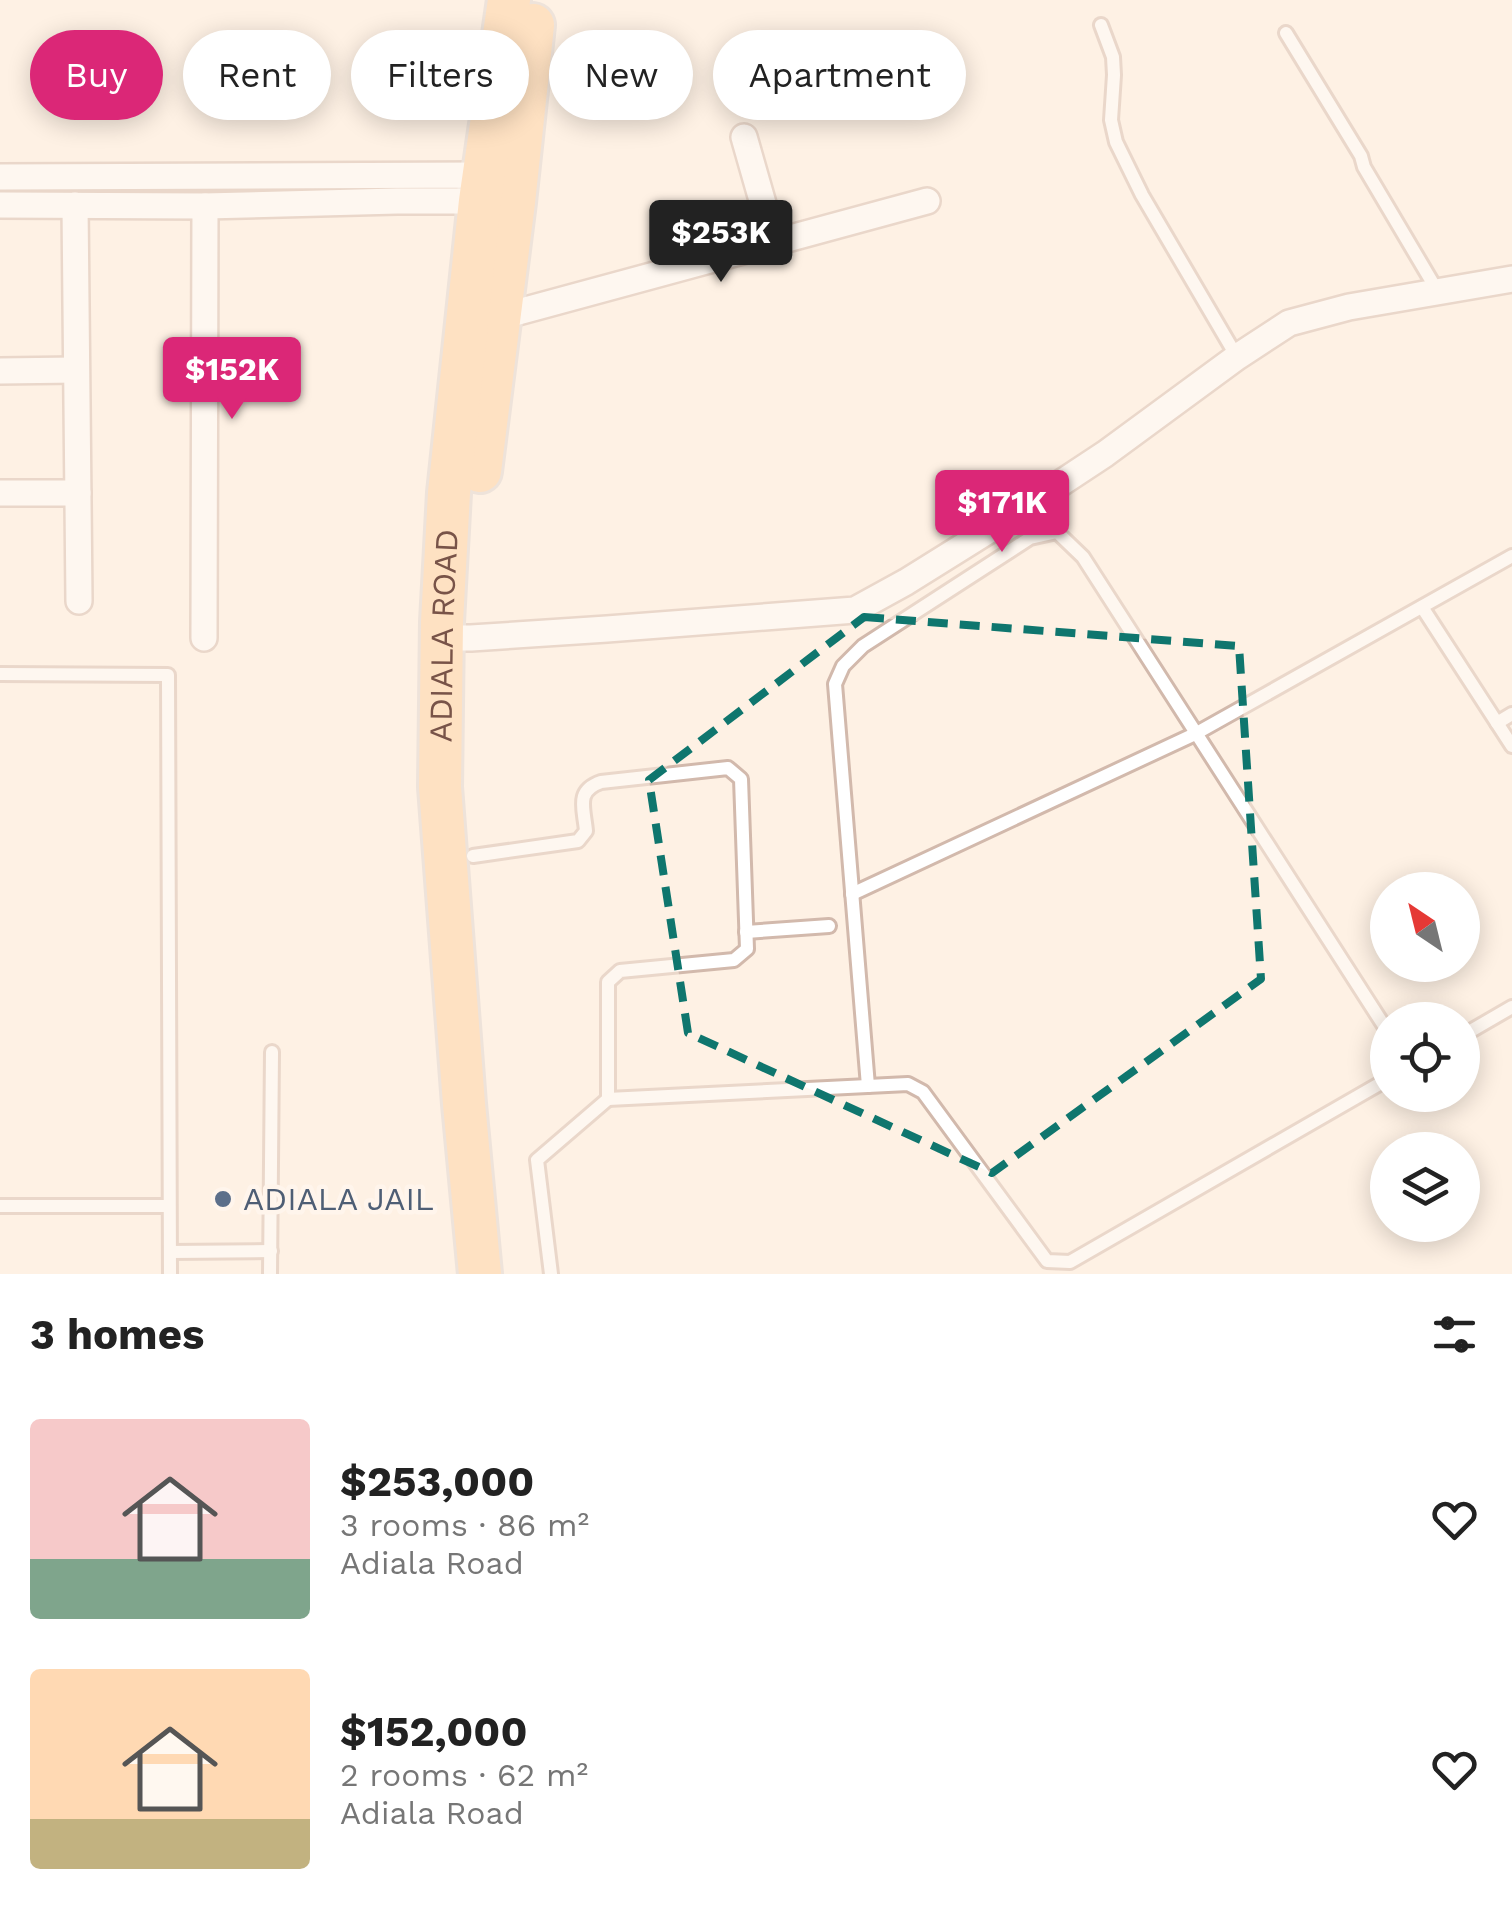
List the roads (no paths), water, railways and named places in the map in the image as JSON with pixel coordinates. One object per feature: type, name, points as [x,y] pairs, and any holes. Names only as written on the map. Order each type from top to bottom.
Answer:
[{"type":"main road","name":"ADIALA ROAD","points":[[480,1274],[440,787],[500,316],[498,190],[508,0]]},
{"type":"main road","name":"ADIALA ROAD","points":[[509,1274],[456,638],[449,494],[498,190],[535,0]]},
{"type":"street","points":[[744,137],[774,242]]},
{"type":"street","points":[[0,176],[498,190]]},
{"type":"street","points":[[0,205],[206,206],[498,190]]},
{"type":"street","points":[[500,316],[927,201]]},
{"type":"street","points":[[74,205],[79,601]]},
{"type":"street","points":[[204,638],[206,206]]},
{"type":"street","points":[[456,638],[855,610],[1030,504],[1237,356],[1289,324],[1349,308],[1512,279]]},
{"type":"street","points":[[0,372],[76,370]]},
{"type":"street","points":[[0,493],[78,493]]},
{"type":"lane","points":[[1101,26],[1113,56],[1111,120],[1116,142],[1142,195],[1237,356]]},
{"type":"lane","points":[[1286,32],[1438,292]]},
{"type":"lane","points":[[868,1086],[835,684],[843,666],[868,643],[1030,538],[1057,532],[1083,557],[1370,1004]]},
{"type":"lane","points":[[852,894],[1194,734],[1512,556]]},
{"type":"lane","points":[[1422,607],[1512,746]]},
{"type":"lane","points":[[0,674],[168,675],[170,1274]]},
{"type":"lane","points":[[1497,723],[1512,714]]},
{"type":"lane","points":[[473,856],[578,841],[586,831],[583,796],[589,786],[602,782],[728,768],[741,779],[747,949],[734,960],[620,970],[608,982],[608,1099]]},
{"type":"lane","points":[[746,932],[829,926]]},
{"type":"lane","points":[[1480,1026],[1512,1007]]},
{"type":"lane","points":[[270,1274],[272,1052]]},
{"type":"lane","points":[[551,1274],[536,1160],[608,1099],[908,1084],[923,1092],[1048,1261],[1070,1262],[1370,1089]]},
{"type":"lane","points":[[0,1206],[170,1206]]},
{"type":"lane","points":[[170,1252],[270,1251]]},
{"type":"lane","points":[[1049,1274],[1057,1261]]},
{"type":"place","name":"ADIALA JAIL","points":[[223,1199]]}]
